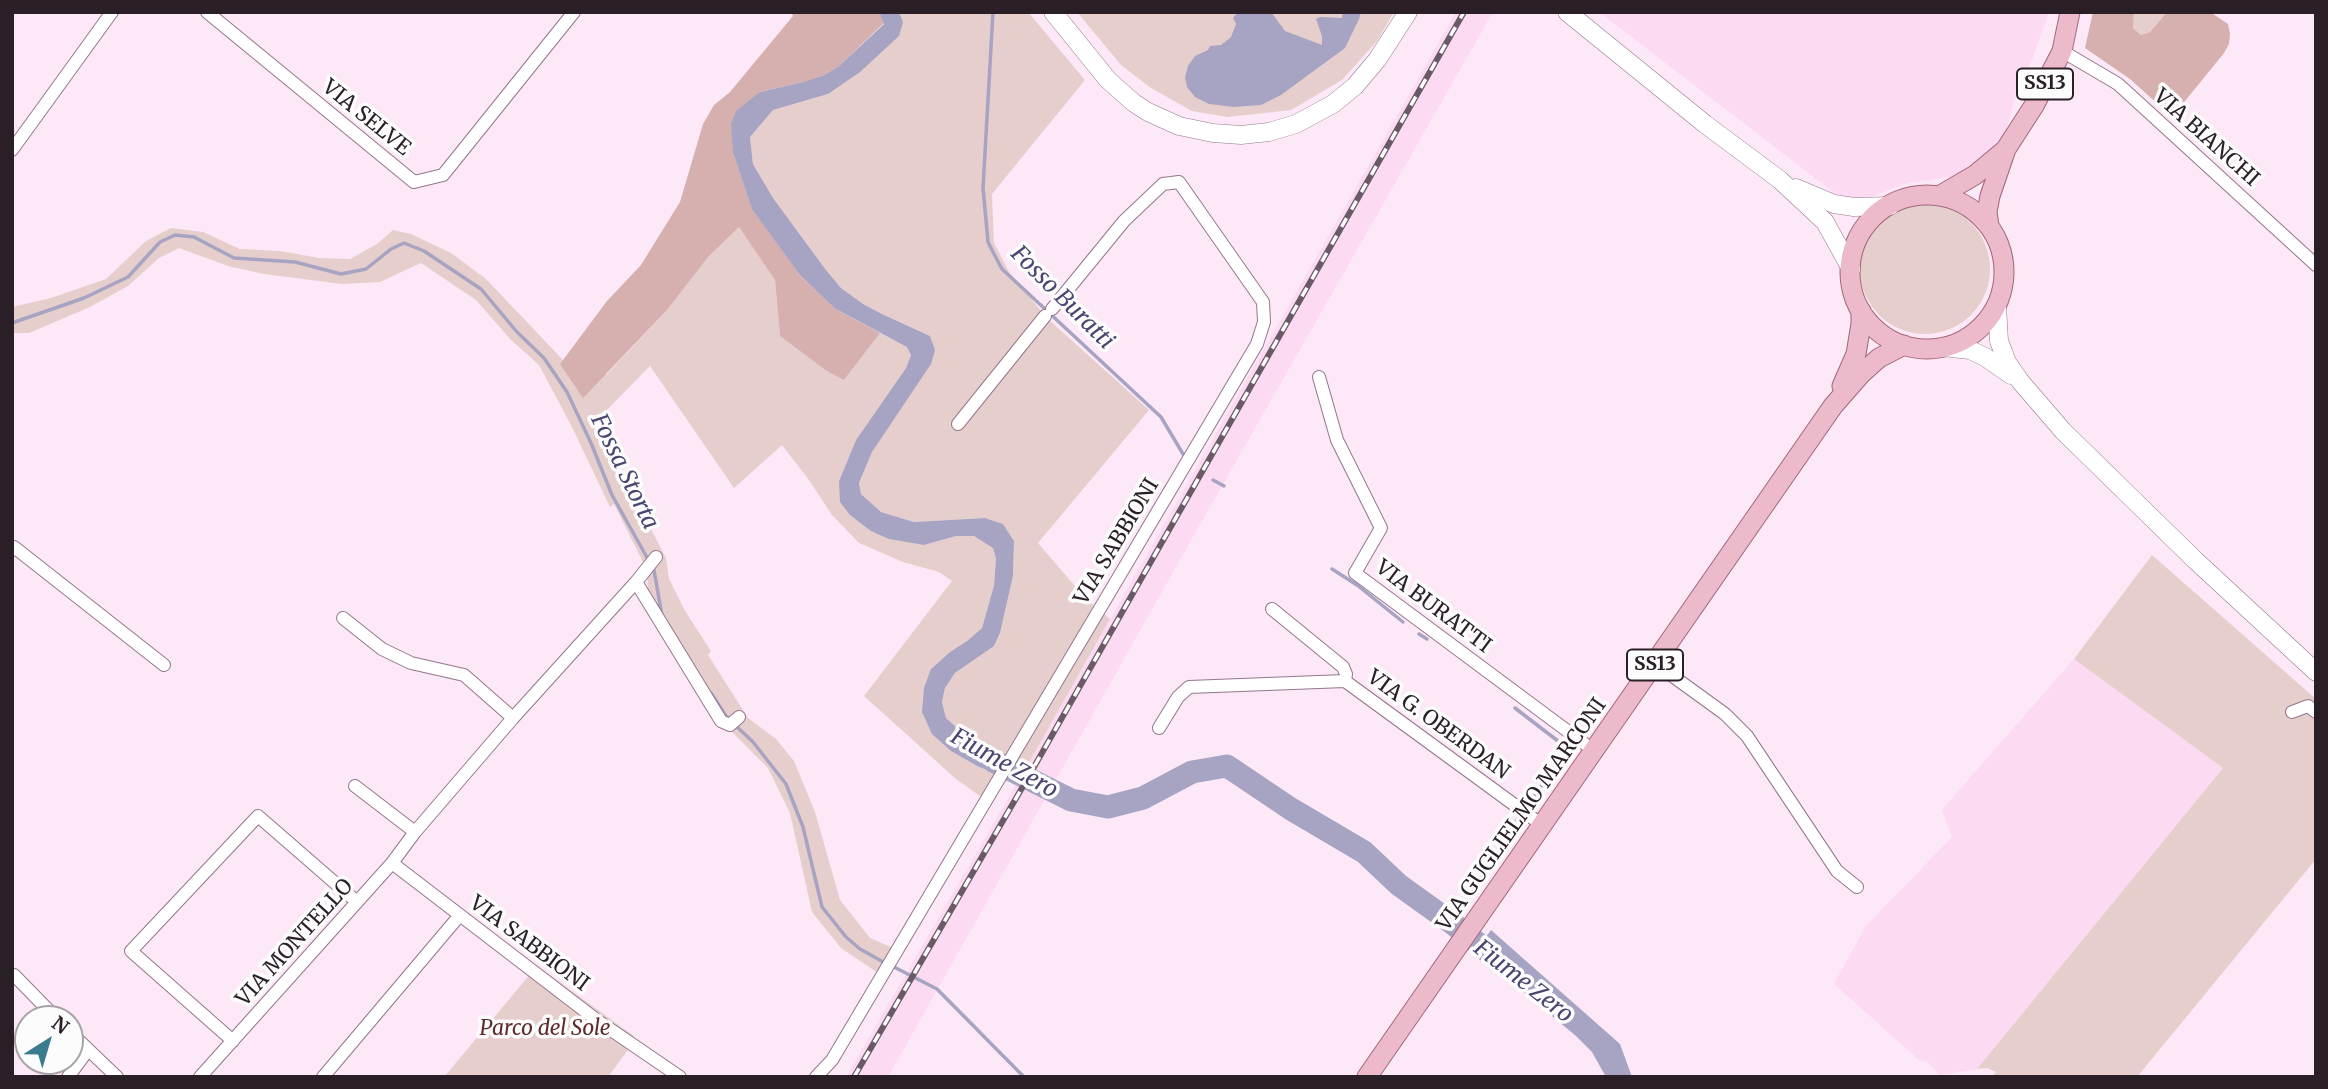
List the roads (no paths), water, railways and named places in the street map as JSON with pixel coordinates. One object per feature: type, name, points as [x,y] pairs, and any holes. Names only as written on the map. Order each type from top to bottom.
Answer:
[{"type":"main road","points":[[1053,12],[1108,80],[1141,107],[1163,120],[1196,130],[1241,135],[1269,132],[1296,124],[1333,104],[1355,86],[1377,60],[1408,12]]},
{"type":"main road","points":[[1567,12],[1780,180],[1825,222],[1851,269]]},
{"type":"main road","name":"VIA GUGLIELMO MARCONI","points":[[1989,226],[1963,204],[1947,197],[1913,197],[1890,205],[1864,228],[1853,252],[1851,269],[1854,295],[1861,311],[1878,330],[1904,345],[1926,349],[1955,344],[1972,335],[1986,322],[1997,306],[2002,290],[2004,265],[2000,248],[1989,226],[1987,212],[1990,196],[2006,149],[2035,104],[2062,51],[2070,12]]},
{"type":"main road","name":"VIA GUGLIELMO MARCONI","points":[[1939,197],[1975,175],[2006,149]]},
{"type":"main road","points":[[1780,180],[1834,204],[1854,207],[1890,205]]},
{"type":"main road","points":[[1997,306],[1997,331],[2002,351],[2020,382],[2063,431],[2176,542],[2316,672]]},
{"type":"main road","name":"VIA GUGLIELMO MARCONI","points":[[1833,406],[1856,354],[1861,311]]},
{"type":"main road","name":"VIA GUGLIELMO MARCONI","points":[[1367,1077],[1833,406],[1879,358],[1904,345]]},
{"type":"main road","points":[[1943,347],[1958,347],[1983,355],[2020,382]]},
{"type":"street","points":[[12,150],[111,12]]},
{"type":"street","name":"VIA SELVE","points":[[207,12],[414,182],[443,175],[574,12]]},
{"type":"street","name":"VIA BIANCHI","points":[[2062,51],[2118,84],[2316,265]]},
{"type":"street","name":"VIA SABBIONI","points":[[816,1077],[832,1060],[1257,344],[1264,321],[1262,302],[1178,182],[1163,184],[1124,221],[958,425]]},
{"type":"street","name":"VIA BURATTI","points":[[1319,377],[1337,440],[1381,528],[1355,573],[1593,750]]},
{"type":"street","points":[[12,550],[15,547],[164,665]]},
{"type":"street","name":"VIA MONTELLO","points":[[203,1076],[392,863],[415,832],[513,718],[653,561]]},
{"type":"street","points":[[636,582],[721,721],[734,721]]},
{"type":"street","name":"VIA G. OBERDAN","points":[[1272,609],[1343,667],[1345,681]]},
{"type":"street","points":[[343,618],[391,654],[411,663],[464,676],[513,718]]},
{"type":"street","points":[[1656,664],[1725,714],[1747,736],[1837,871],[1857,887]]},
{"type":"street","name":"VIA G. OBERDAN","points":[[1159,727],[1178,697],[1189,687],[1345,681],[1542,825]]},
{"type":"street","points":[[2292,712],[2308,706],[2316,712]]},
{"type":"street","points":[[355,786],[415,832]]},
{"type":"street","points":[[233,1041],[131,951],[258,816],[357,901]]},
{"type":"street","name":"VIA SABBIONI","points":[[392,863],[631,1045],[680,1077]]},
{"type":"street","points":[[323,1077],[460,915]]},
{"type":"street","points":[[13,976],[43,1005]]},
{"type":"street","points":[[84,1046],[117,1077]]},
{"type":"street","points":[[68,1077],[88,1050]]},
{"type":"water","points":[[879,12],[899,12],[903,22],[899,36],[860,72],[828,94],[773,110],[750,137],[753,164],[773,198],[841,288],[863,304],[930,336],[935,350],[931,364],[872,452],[859,483],[861,494],[881,512],[914,522],[985,518],[1003,524],[1014,541],[1013,576],[1000,633],[994,646],[955,673],[945,688],[942,702],[946,718],[955,726],[983,746],[1027,766],[1017,783],[977,766],[951,751],[932,734],[922,712],[924,688],[931,669],[982,628],[994,585],[996,559],[993,548],[974,536],[956,536],[924,545],[889,539],[871,531],[850,515],[840,502],[839,481],[856,440],[906,368],[911,355],[907,347],[834,308],[799,274],[752,209],[733,153],[731,124],[736,111],[760,92],[803,82],[824,75],[839,66],[884,24]]},
{"type":"water","points":[[1238,12],[1271,12],[1285,31],[1322,45],[1316,19],[1342,18],[1343,12],[1361,12],[1345,48],[1281,95],[1261,105],[1234,107],[1209,104],[1195,97],[1187,87],[1185,77],[1188,66],[1195,56],[1208,50],[1210,46],[1221,45],[1231,37],[1236,24],[1233,18]]},
{"type":"water","points":[[1491,930],[1620,1044],[1632,1077],[1606,1077],[1592,1052],[1576,1036],[1475,952]]},
{"type":"waterway","name":"Fosso Buratti","points":[[993,12],[983,188],[988,242],[1002,269],[1161,417],[1183,454]]},
{"type":"waterway","name":"Fossa Storta","points":[[12,323],[84,298],[128,277],[160,242],[175,235],[194,237],[234,258],[295,262],[341,274],[366,269],[391,249],[404,243],[424,251],[481,289],[517,332],[544,358],[567,392],[612,495],[654,570],[662,616]]},
{"type":"waterway","name":"Fosso Buratti","points":[[1213,480],[1224,486]]},
{"type":"waterway","name":"Fosso Buratti","points":[[1332,569],[1357,585],[1403,622]]},
{"type":"waterway","name":"Fosso Buratti","points":[[1419,634],[1427,639]]},
{"type":"waterway","name":"Fossa Storta","points":[[711,693],[728,719]]},
{"type":"waterway","name":"Fosso Buratti","points":[[1515,708],[1567,748],[1529,804]]},
{"type":"waterway","name":"Fossa Storta","points":[[734,724],[753,742],[786,784],[803,827],[822,907],[846,937],[860,949],[885,963]]},
{"type":"waterway","name":"Fiume Zero","points":[[995,762],[1071,800],[1108,807],[1143,798],[1192,772],[1227,766],[1291,809],[1364,852],[1399,885],[1505,965]]},
{"type":"waterway","name":"Fosso Buratti","points":[[1452,923],[1519,817]]},
{"type":"waterway","name":"Fossa Storta","points":[[892,966],[937,989],[1024,1077]]},
{"type":"railway","points":[[854,1077],[1022,788],[1464,12]]},
{"type":"park label","name":"Parco del Sole","points":[[545,1029]]}]
